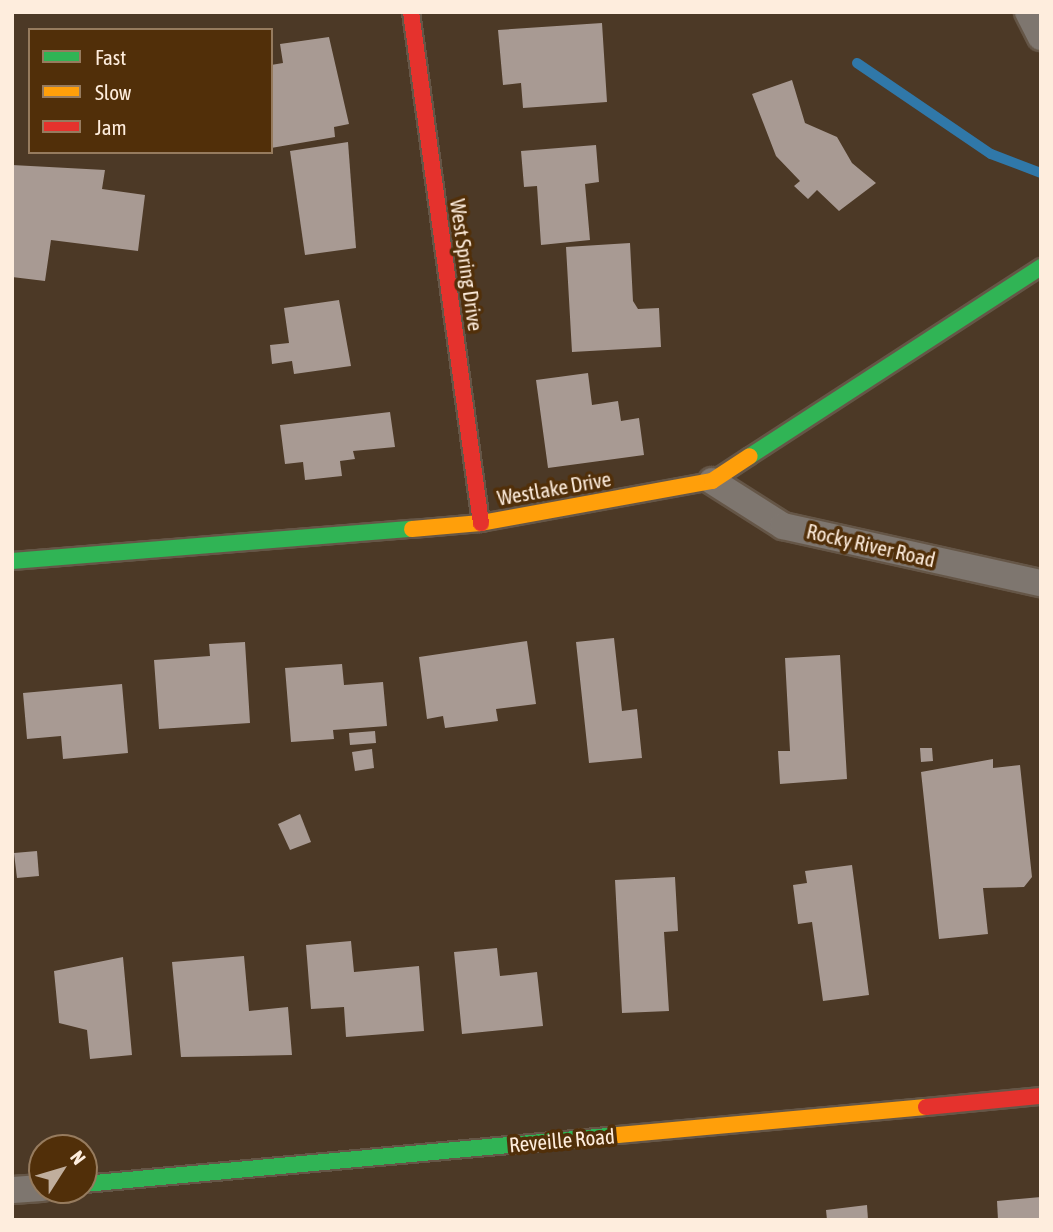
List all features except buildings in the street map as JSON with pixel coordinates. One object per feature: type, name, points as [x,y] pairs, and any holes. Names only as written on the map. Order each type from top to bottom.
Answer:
[{"type":"street","name":"West Spring Drive","points":[[411,12],[481,523]]},
{"type":"street","points":[[1028,12],[1041,37]]},
{"type":"street","name":"Westlake Drive","points":[[12,561],[481,523],[712,481],[1041,267]]},
{"type":"street","name":"Rocky River Road","points":[[712,481],[783,526],[1041,583]]},
{"type":"street","name":"Reveille Road","points":[[98,1183],[1041,1096]]},
{"type":"waterway","points":[[857,63],[991,154],[1041,173]]},
{"type":"traffic: fast","points":[[750,456],[1041,267]]},
{"type":"traffic: fast","points":[[12,561],[412,529]]},
{"type":"traffic: fast","points":[[98,1183],[618,1135]]},
{"type":"traffic: slow","points":[[412,529],[481,523],[712,481],[750,456]]},
{"type":"traffic: slow","points":[[618,1135],[926,1107]]},
{"type":"traffic: jam","points":[[411,12],[481,523]]},
{"type":"traffic: jam","points":[[926,1107],[1041,1096]]}]
